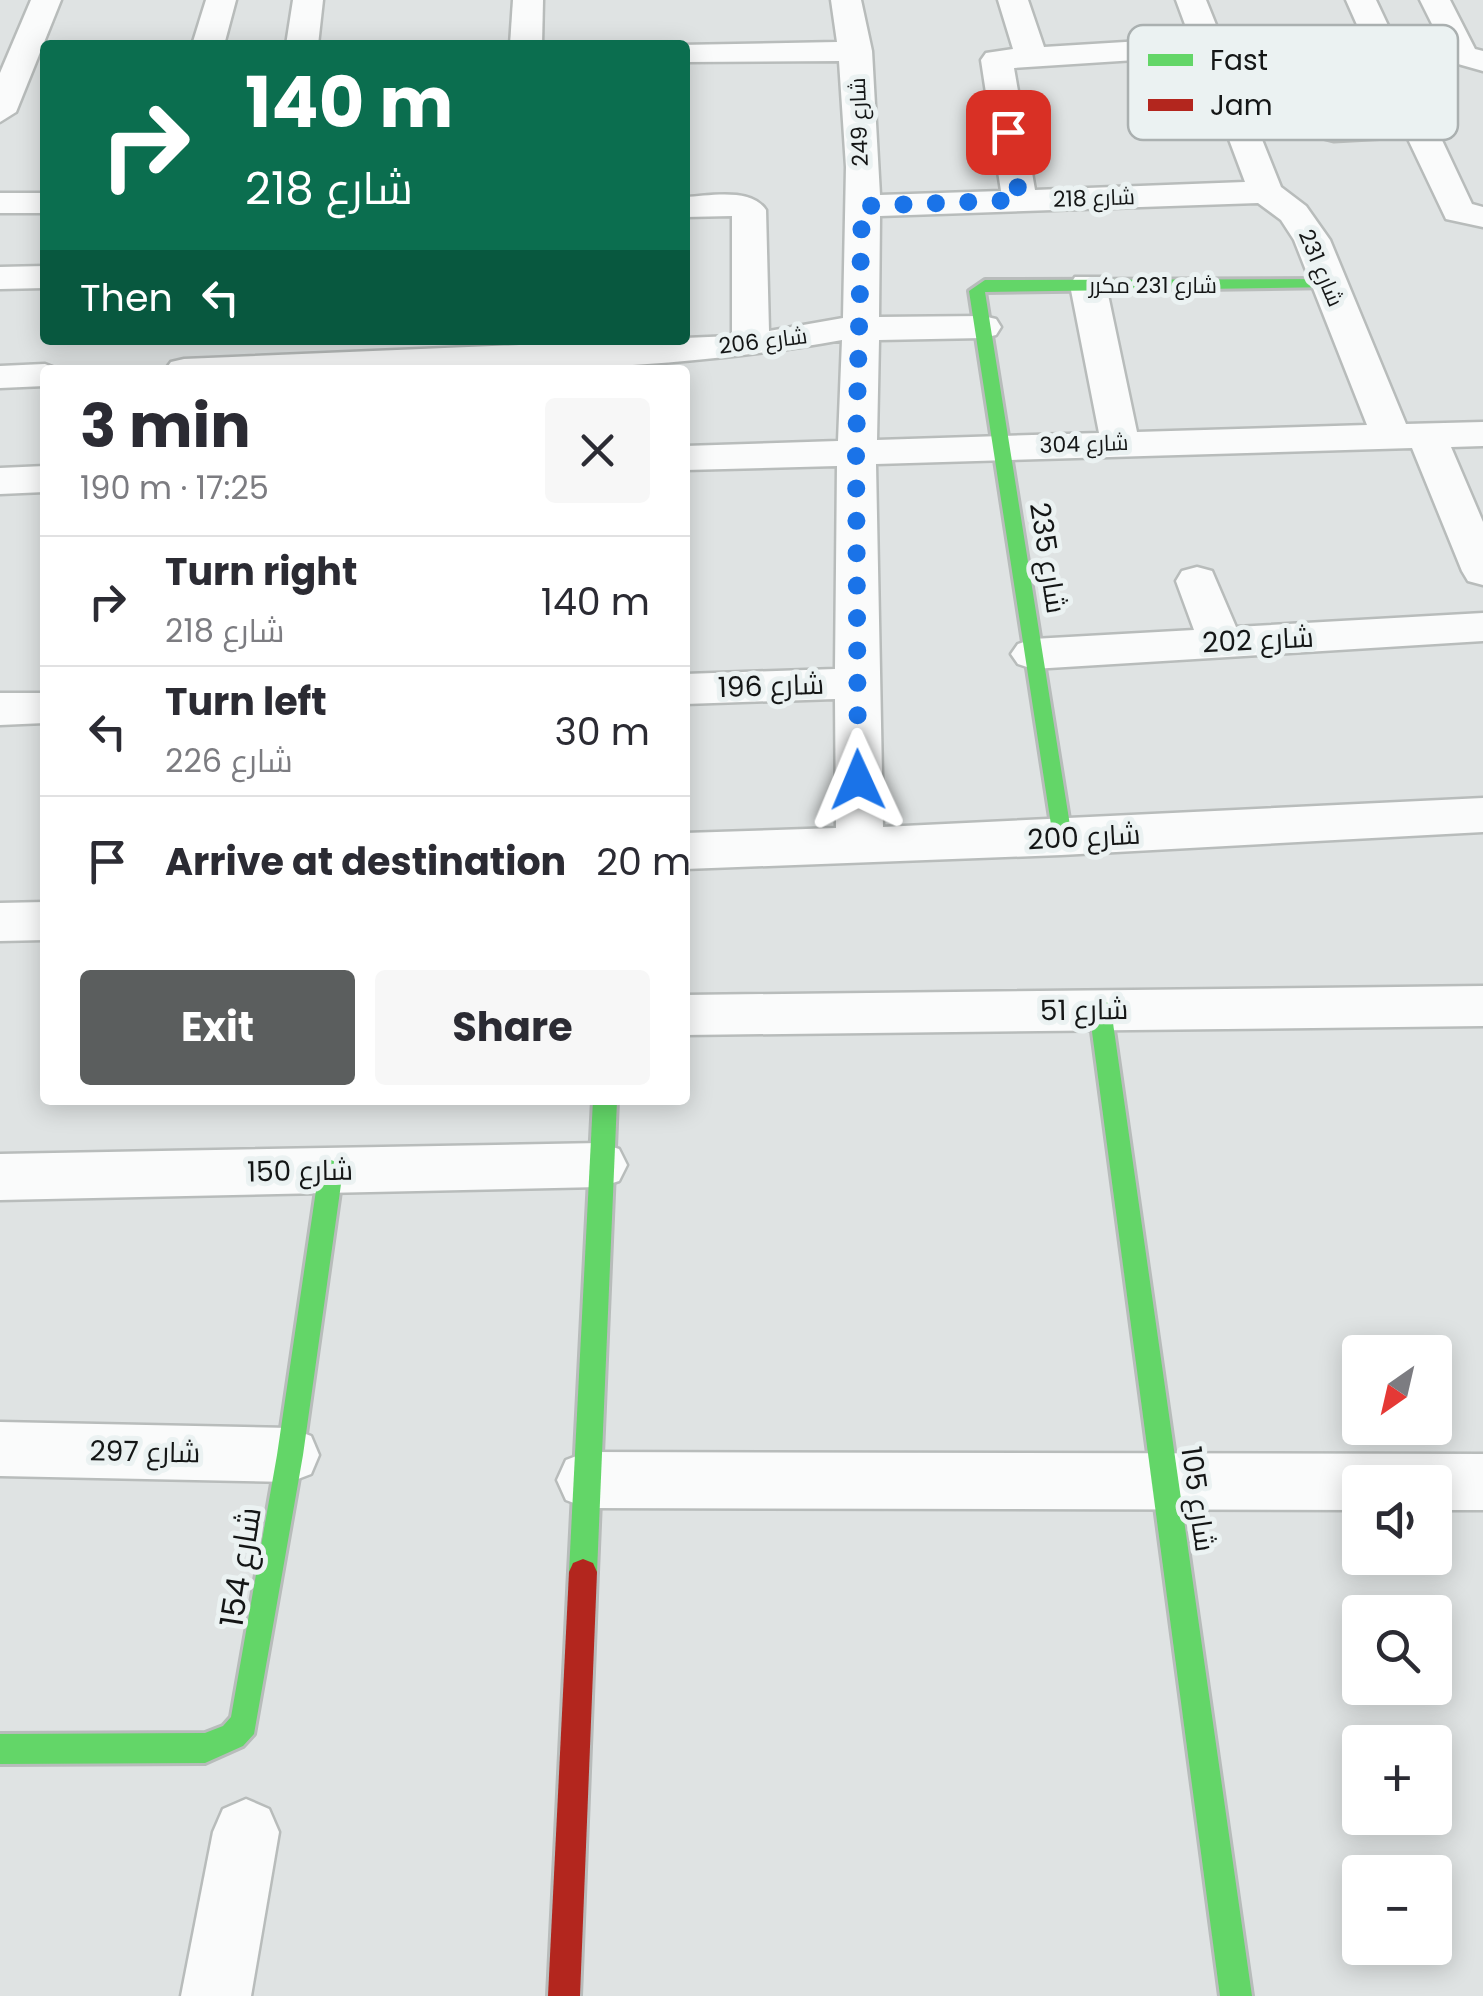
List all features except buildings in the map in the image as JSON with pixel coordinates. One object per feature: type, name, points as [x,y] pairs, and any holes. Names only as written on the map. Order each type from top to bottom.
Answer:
[{"type":"street","points":[[40,104],[2,108],[9,68],[46,0]]},
{"type":"street","points":[[209,40],[221,0]]},
{"type":"street","points":[[303,40],[308,0]]},
{"type":"street","points":[[526,40],[528,0]]},
{"type":"street","name":"شارع 249","points":[[846,0],[856,51],[862,206],[856,452],[860,845]]},
{"type":"street","points":[[1013,0],[1031,55]]},
{"type":"street","name":"شارع 231","points":[[1191,0],[1201,25]]},
{"type":"street","points":[[1366,11],[1441,11]]},
{"type":"street","points":[[1458,47],[1462,55],[1480,61]]},
{"type":"street","points":[[1020,200],[996,62],[1005,56],[1128,50]]},
{"type":"street","points":[[690,53],[856,51]]},
{"type":"street","name":"شارع 231","points":[[1246,140],[1266,192],[1303,224],[1328,284],[1483,570]]},
{"type":"street","points":[[1431,140],[1452,165],[1471,214]]},
{"type":"street","name":"شارع 218","points":[[862,206],[1266,192]]},
{"type":"street","points":[[0,203],[40,202]]},
{"type":"street","points":[[690,207],[734,204],[750,210],[751,346]]},
{"type":"street","points":[[0,278],[40,278]]},
{"type":"street","name":"شارع 231 مكرر","points":[[979,287],[1328,284]]},
{"type":"street","points":[[1088,285],[1120,443]]},
{"type":"street","name":"شارع 235","points":[[979,287],[1060,838]]},
{"type":"street","name":"شارع 206","points":[[269,365],[519,347],[649,361],[861,328],[983,327]]},
{"type":"street","points":[[0,377],[40,375]]},
{"type":"street","name":"شارع 304","points":[[690,458],[1483,434]]},
{"type":"street","points":[[0,480],[40,479]]},
{"type":"street","points":[[1198,581],[1220,643]]},
{"type":"street","name":"شارع 202","points":[[1032,654],[1483,627]]},
{"type":"street","name":"شارع 196","points":[[690,690],[857,683]]},
{"type":"street","points":[[0,709],[40,708]]},
{"type":"street","name":"شارع 200","points":[[690,851],[1060,838],[1483,815]]},
{"type":"street","points":[[0,922],[40,922]]},
{"type":"street","name":"شارع 51","points":[[690,1016],[1483,1006]]},
{"type":"street","name":"شارع 105","points":[[1100,1009],[1236,1996]]},
{"type":"street","points":[[564,1996],[605,1105]]},
{"type":"street","name":"شارع 150","points":[[0,1177],[600,1165]]},
{"type":"street","name":"شارع 154","points":[[0,1749],[205,1748],[233,1736],[250,1708],[331,1170]]},
{"type":"street","name":"شارع 297","points":[[0,1448],[290,1455]]},
{"type":"street","points":[[587,1480],[1483,1482]]},
{"type":"street","points":[[216,1996],[246,1832]]},
{"type":"traffic: fast","points":[[1061,838],[977,291],[985,285],[1328,284]]},
{"type":"traffic: fast","points":[[1100,1009],[1236,1996]]},
{"type":"traffic: fast","points":[[583,1572],[605,1105]]},
{"type":"traffic: fast","points":[[0,1749],[205,1748],[233,1736],[244,1724],[290,1455],[331,1170]]},
{"type":"traffic: jam","points":[[564,1996],[583,1572]]},
{"type":"route","points":[[858,780],[856,452],[862,206],[1020,200],[1008,132]]}]
